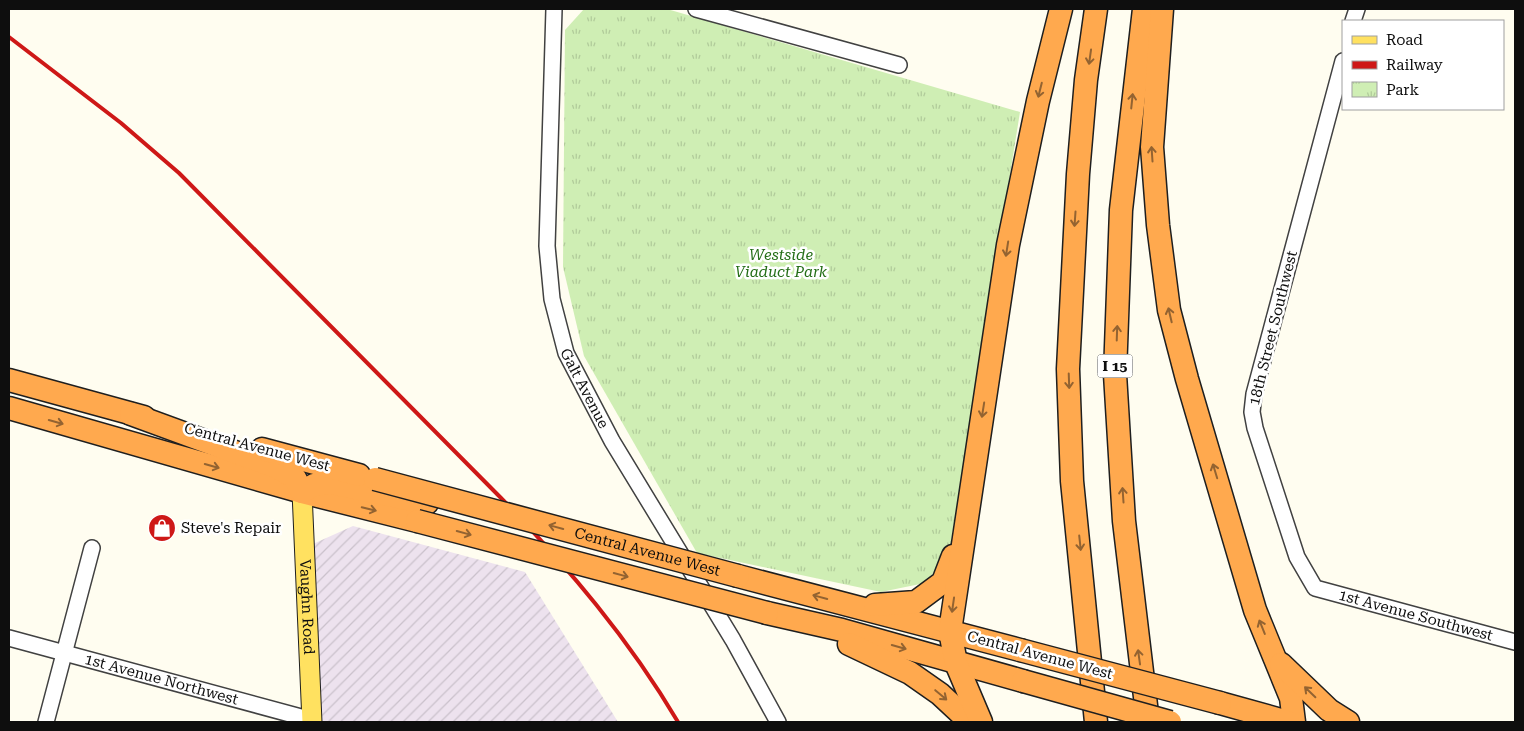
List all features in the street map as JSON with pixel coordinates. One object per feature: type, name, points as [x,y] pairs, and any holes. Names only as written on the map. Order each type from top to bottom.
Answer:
[{"type":"highway","points":[[981,722],[956,663],[950,631],[1008,245],[1038,101],[1061,9]]},
{"type":"highway","points":[[1096,9],[1086,80],[1078,174],[1068,368],[1072,481],[1096,722]]},
{"type":"highway","name":"I 15","points":[[1144,9],[1121,210],[1115,374],[1124,521],[1148,722]]},
{"type":"highway","points":[[1162,9],[1152,147],[1158,225],[1169,310],[1187,380],[1255,610],[1291,698],[1294,722]]},
{"type":"highway","name":"Central Avenue West","points":[[9,380],[378,486],[500,512],[1288,722]]},
{"type":"highway","name":"Central Avenue West","points":[[9,408],[302,492],[806,622],[1170,722]]},
{"type":"highway","points":[[131,414],[276,466],[295,478],[302,492],[314,485],[330,483],[378,486]]},
{"type":"highway","points":[[857,607],[916,602],[944,582],[965,524]]},
{"type":"highway","points":[[806,622],[910,673],[940,694],[970,722]]},
{"type":"highway","points":[[1274,656],[1329,710],[1348,722]]},
{"type":"main road","name":"Vaughn Road","points":[[302,492],[312,721]]},
{"type":"street","name":"Galt Avenue","points":[[554,9],[547,246],[552,299],[566,353],[612,441],[733,640],[778,722]]},
{"type":"street","points":[[696,9],[899,65]]},
{"type":"street","name":"18th Street Southwest","points":[[1315,588],[1297,557],[1255,428],[1252,412],[1254,394],[1342,65]]},
{"type":"street","points":[[46,722],[92,548]]},
{"type":"street","name":"1st Avenue Southwest","points":[[1315,588],[1515,642]]},
{"type":"street","name":"1st Avenue Northwest","points":[[9,638],[312,721]]},
{"type":"shaded area","points":[[353,526],[525,572],[618,722],[312,722],[304,548]]},
{"type":"green space","name":"Westside Viaduct Park","points":[[584,9],[667,9],[1020,112],[949,554],[925,583],[881,592],[697,553],[584,356],[563,267],[565,30]]},
{"type":"railway","points":[[9,37],[121,123],[179,173],[501,498],[574,577],[639,662],[678,722]]},
{"type":"place","name":"Steve's Repair","points":[[162,528]]}]
